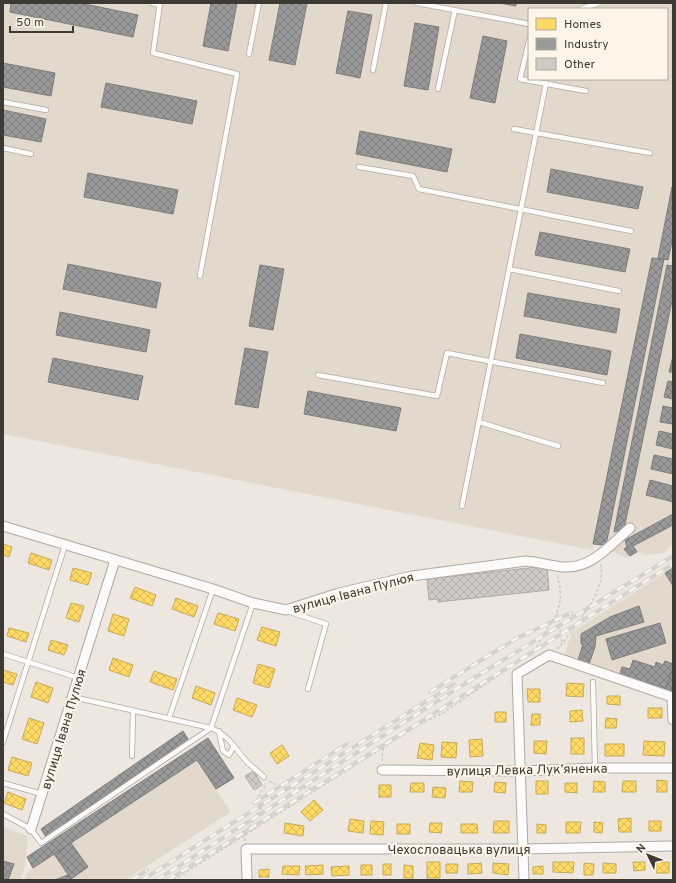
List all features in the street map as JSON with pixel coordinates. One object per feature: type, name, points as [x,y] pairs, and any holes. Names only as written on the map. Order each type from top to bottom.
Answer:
[{"type":"street","name":"вулиця Івана Пулюя","points":[[3,526],[213,588],[253,603],[286,610],[339,594],[412,576],[526,561],[561,567],[583,565],[591,562],[630,528]]},
{"type":"street","name":"вулиця Івана Пулюя","points":[[32,830],[115,560]]},
{"type":"street","points":[[524,880],[522,771],[517,674],[526,663],[549,654],[672,697],[673,720]]},
{"type":"street","name":"вулиця Левка Лукʼяненка","points":[[382,770],[522,771],[595,768],[673,768]]},
{"type":"street","name":"Чехословацька вулиця","points":[[246,849],[523,849],[673,846]]},
{"type":"street","points":[[246,849],[248,880]]},
{"type":"lane","points":[[152,3],[160,4],[153,53],[237,74],[200,276]]},
{"type":"lane","points":[[249,54],[258,3]]},
{"type":"lane","points":[[373,70],[386,3]]},
{"type":"lane","points":[[417,3],[528,24]]},
{"type":"lane","points":[[584,8],[599,3]]},
{"type":"lane","points":[[438,89],[455,10]]},
{"type":"lane","points":[[528,45],[520,79],[586,91]]},
{"type":"lane","points":[[462,506],[546,83]]},
{"type":"lane","points":[[3,102],[46,110]]},
{"type":"lane","points":[[514,129],[650,153]]},
{"type":"lane","points":[[3,148],[31,154]]},
{"type":"lane","points":[[359,167],[413,176],[419,189],[631,231]]},
{"type":"lane","points":[[509,269],[619,292]]},
{"type":"lane","points":[[318,375],[437,396],[447,353],[603,383]]},
{"type":"lane","points":[[479,422],[558,446]]},
{"type":"lane","points":[[3,742],[65,545]]},
{"type":"lane","points":[[169,718],[213,588]]},
{"type":"lane","points":[[3,814],[32,830],[41,843],[211,728],[253,603]]},
{"type":"lane","points":[[286,610],[326,624],[308,689]]},
{"type":"lane","points":[[3,654],[78,678]]},
{"type":"lane","points":[[593,682],[595,768]]},
{"type":"lane","points":[[73,697],[133,712],[169,718],[219,731],[227,737],[246,761],[264,777]]},
{"type":"lane","points":[[132,756],[133,712]]},
{"type":"lane","points":[[219,731],[223,751],[229,755],[234,746]]},
{"type":"lane","points":[[3,783],[42,794]]},
{"type":"path","points":[[549,654],[562,644],[591,602],[602,575],[600,554]]},
{"type":"path","points":[[549,564],[556,572],[558,579],[560,595],[558,614],[562,644]]},
{"type":"path","points":[[526,663],[535,652],[558,614]]},
{"type":"path","points":[[526,663],[535,652]]},
{"type":"path","points":[[174,880],[420,724],[441,714],[517,663]]},
{"type":"path","points":[[382,770],[383,748]]},
{"type":"path","points":[[264,777],[272,783],[281,786],[310,788],[324,785]]},
{"type":"path","points":[[246,849],[245,835],[261,808],[258,798],[264,788],[264,777]]},
{"type":"shaded area","points":[[3,3],[673,3],[673,543],[664,553],[647,555],[637,552],[627,558],[594,544],[592,550],[3,434]]},
{"type":"shaded area","points":[[673,568],[673,691],[564,656],[572,632]]},
{"type":"shaded area","points":[[208,738],[234,778],[216,790],[231,812],[125,880],[24,880],[27,873],[33,868],[27,857]]},
{"type":"shaded area","points":[[3,827],[28,836],[25,866],[20,880],[3,880]]},
{"type":"building: Homes","points":[[3,544],[12,547],[9,557],[3,555]]},
{"type":"building: Homes","points":[[31,553],[52,560],[49,570],[28,563]]},
{"type":"building: Homes","points":[[73,568],[92,573],[88,585],[70,580]]},
{"type":"building: Homes","points":[[135,587],[156,595],[152,606],[130,598]]},
{"type":"building: Homes","points":[[176,598],[198,606],[194,617],[172,609]]},
{"type":"building: Homes","points":[[71,603],[84,606],[79,622],[66,618]]},
{"type":"building: Homes","points":[[218,613],[239,619],[235,631],[214,624]]},
{"type":"building: Homes","points":[[113,614],[129,619],[124,636],[108,631]]},
{"type":"building: Homes","points":[[262,627],[280,632],[276,646],[257,640]]},
{"type":"building: Homes","points":[[9,628],[29,633],[26,642],[7,636]]},
{"type":"building: Homes","points":[[51,640],[68,645],[64,655],[48,650]]},
{"type":"building: Homes","points":[[113,658],[133,665],[129,677],[109,670]]},
{"type":"building: Homes","points":[[258,664],[275,669],[269,688],[253,683]]},
{"type":"building: Homes","points":[[3,670],[17,674],[13,685],[3,682]]},
{"type":"building: Homes","points":[[154,671],[177,679],[173,690],[150,682]]},
{"type":"building: Homes","points":[[36,682],[53,688],[48,703],[31,697]]},
{"type":"building: Homes","points":[[567,683],[584,684],[583,697],[566,696]]},
{"type":"building: Homes","points":[[196,686],[215,693],[211,705],[192,698]]},
{"type":"building: Homes","points":[[527,689],[540,689],[540,702],[528,702]]},
{"type":"building: Homes","points":[[607,696],[620,696],[620,705],[607,704]]},
{"type":"building: Homes","points":[[237,698],[257,705],[252,717],[233,710]]},
{"type":"building: Homes","points":[[648,708],[662,708],[662,718],[648,718]]},
{"type":"building: Homes","points":[[582,710],[583,721],[570,722],[570,711]]},
{"type":"building: Homes","points":[[495,712],[506,712],[506,722],[495,722]]},
{"type":"building: Homes","points":[[532,714],[540,714],[540,725],[531,725]]},
{"type":"building: Homes","points":[[29,718],[44,723],[37,744],[22,739]]},
{"type":"building: Homes","points":[[606,718],[617,719],[616,728],[605,728]]},
{"type":"building: Homes","points":[[571,738],[584,738],[584,754],[571,754]]},
{"type":"building: Homes","points":[[482,739],[483,756],[470,757],[469,740]]},
{"type":"building: Homes","points":[[534,741],[547,741],[546,754],[534,753]]},
{"type":"building: Homes","points":[[644,741],[665,742],[664,756],[643,755]]},
{"type":"building: Homes","points":[[442,742],[457,743],[456,758],[441,757]]},
{"type":"building: Homes","points":[[420,743],[434,745],[432,760],[417,758]]},
{"type":"building: Homes","points":[[605,744],[624,744],[624,756],[605,756]]},
{"type":"building: Homes","points":[[282,745],[289,756],[277,764],[270,753]]},
{"type":"building: Homes","points":[[12,757],[32,763],[28,776],[8,770]]},
{"type":"building: Homes","points":[[657,780],[667,781],[667,792],[657,792]]},
{"type":"building: Homes","points":[[460,781],[473,782],[472,792],[459,792]]},
{"type":"building: Homes","points":[[536,781],[548,781],[548,794],[536,794]]},
{"type":"building: Homes","points":[[594,781],[605,782],[605,792],[593,792]]},
{"type":"building: Homes","points":[[623,781],[636,781],[636,792],[622,792]]},
{"type":"building: Homes","points":[[495,782],[506,783],[505,793],[494,792]]},
{"type":"building: Homes","points":[[411,783],[424,783],[424,792],[410,792]]},
{"type":"building: Homes","points":[[565,783],[577,783],[577,793],[565,792]]},
{"type":"building: Homes","points":[[379,785],[391,785],[391,797],[379,797]]},
{"type":"building: Homes","points":[[433,787],[446,788],[445,798],[432,797]]},
{"type":"building: Homes","points":[[8,792],[26,799],[22,810],[4,803]]},
{"type":"building: Homes","points":[[314,800],[323,810],[310,821],[301,812]]},
{"type":"building: Homes","points":[[631,818],[631,832],[619,832],[618,819]]},
{"type":"building: Homes","points":[[350,819],[364,821],[363,833],[348,831]]},
{"type":"building: Homes","points":[[371,821],[384,822],[383,835],[370,834]]},
{"type":"building: Homes","points":[[494,821],[509,821],[509,833],[493,833]]},
{"type":"building: Homes","points":[[649,821],[661,821],[661,831],[649,831]]},
{"type":"building: Homes","points":[[566,822],[581,822],[580,833],[566,833]]},
{"type":"building: Homes","points":[[594,822],[603,823],[602,833],[594,832]]},
{"type":"building: Homes","points":[[285,823],[304,826],[303,836],[284,833]]},
{"type":"building: Homes","points":[[430,823],[442,823],[441,833],[429,832]]},
{"type":"building: Homes","points":[[397,824],[410,824],[410,834],[397,834]]},
{"type":"building: Homes","points":[[461,824],[477,824],[478,833],[461,833]]},
{"type":"building: Homes","points":[[537,824],[546,825],[546,833],[537,833]]},
{"type":"building: Homes","points":[[427,862],[440,862],[440,878],[427,878]]},
{"type":"building: Homes","points":[[553,862],[574,862],[573,873],[553,872]]},
{"type":"building: Homes","points":[[633,862],[645,862],[645,870],[634,871]]},
{"type":"building: Homes","points":[[656,862],[669,862],[669,873],[656,873]]},
{"type":"building: Homes","points":[[481,863],[482,873],[468,874],[468,864]]},
{"type":"building: Homes","points":[[493,863],[509,864],[508,875],[493,873]]},
{"type":"building: Homes","points":[[584,863],[594,864],[593,875],[584,875]]},
{"type":"building: Homes","points":[[603,863],[616,864],[616,873],[603,873]]},
{"type":"building: Homes","points":[[383,864],[391,864],[391,875],[383,875]]},
{"type":"building: Homes","points":[[446,864],[458,864],[457,873],[446,873]]},
{"type":"building: Homes","points":[[323,865],[323,874],[306,875],[305,866]]},
{"type":"building: Homes","points":[[361,865],[372,865],[372,875],[361,875]]},
{"type":"building: Homes","points":[[404,865],[413,866],[413,878],[404,878]]},
{"type":"building: Homes","points":[[283,866],[300,866],[299,875],[282,874]]},
{"type":"building: Homes","points":[[349,866],[349,875],[332,876],[331,867]]},
{"type":"building: Homes","points":[[543,866],[543,874],[533,874],[533,867]]},
{"type":"building: Homes","points":[[269,869],[269,877],[259,877],[259,870]]},
{"type":"building: Industry","points":[[11,3],[80,3],[138,15],[133,37],[10,12]]},
{"type":"building: Industry","points":[[211,3],[237,3],[228,51],[203,46]]},
{"type":"building: Industry","points":[[280,3],[307,3],[295,65],[269,60]]},
{"type":"building: Industry","points":[[499,3],[516,3],[516,6]]},
{"type":"building: Industry","points":[[348,11],[372,15],[360,78],[336,73]]},
{"type":"building: Industry","points":[[415,23],[439,27],[428,90],[404,86]]},
{"type":"building: Industry","points":[[483,36],[507,41],[495,103],[470,98]]},
{"type":"building: Industry","points":[[3,63],[55,73],[51,96],[3,87]]},
{"type":"building: Industry","points":[[106,83],[197,101],[192,124],[101,107]]},
{"type":"building: Industry","points":[[3,110],[46,119],[41,142],[3,135]]},
{"type":"building: Industry","points":[[360,131],[452,149],[447,172],[356,154]]},
{"type":"building: Industry","points":[[551,169],[643,187],[638,209],[547,192]]},
{"type":"building: Industry","points":[[88,173],[178,190],[173,214],[84,197]]},
{"type":"building: Industry","points":[[672,187],[673,237],[668,260],[658,258]]},
{"type":"building: Industry","points":[[540,232],[630,249],[625,272],[535,255]]},
{"type":"building: Industry","points":[[652,258],[664,259],[606,545],[593,544]]},
{"type":"building: Industry","points":[[68,264],[161,283],[156,308],[63,289]]},
{"type":"building: Industry","points":[[260,265],[284,269],[273,330],[249,326]]},
{"type":"building: Industry","points":[[667,265],[673,266],[673,296],[624,529],[614,532]]},
{"type":"building: Industry","points":[[528,293],[620,309],[616,333],[524,316]]},
{"type":"building: Industry","points":[[60,312],[150,330],[146,352],[56,335]]},
{"type":"building: Industry","points":[[520,334],[611,351],[607,375],[516,358]]},
{"type":"building: Industry","points":[[245,348],[268,352],[258,408],[235,404]]},
{"type":"building: Industry","points":[[673,356],[673,372],[669,372]]},
{"type":"building: Industry","points":[[53,358],[143,376],[138,400],[48,382]]},
{"type":"building: Industry","points":[[668,381],[673,382],[673,399],[664,397]]},
{"type":"building: Industry","points":[[308,391],[401,408],[396,431],[304,414]]},
{"type":"building: Industry","points":[[663,406],[673,408],[673,424],[660,422]]},
{"type":"building: Industry","points":[[659,431],[673,434],[673,449],[656,445]]},
{"type":"building: Industry","points":[[654,455],[673,459],[673,474],[651,469]]},
{"type":"building: Industry","points":[[650,480],[673,486],[673,502],[646,495]]},
{"type":"building: Industry","points":[[673,514],[673,525],[633,546],[637,552],[630,556],[624,549],[627,547],[625,540]]},
{"type":"building: Industry","points":[[673,568],[673,586],[665,573]]},
{"type":"building: Industry","points":[[639,606],[644,622],[596,636],[595,647],[589,664],[578,660],[583,644],[581,644],[581,634],[610,617]]},
{"type":"building: Industry","points":[[660,623],[666,643],[612,660],[606,639]]},
{"type":"building: Industry","points":[[633,660],[655,667],[656,662],[663,665],[665,661],[673,664],[666,689],[620,674],[622,667],[630,669]]},
{"type":"building: Industry","points":[[673,668],[673,691],[666,689]]},
{"type":"building: Industry","points":[[183,731],[188,739],[46,837],[41,829]]},
{"type":"building: Industry","points":[[208,738],[234,778],[216,789],[197,760],[33,868],[27,857]]},
{"type":"building: Industry","points":[[71,843],[88,867],[71,879],[54,854]]},
{"type":"building: Industry","points":[[3,861],[14,864],[8,880],[3,880]]},
{"type":"building: Industry","points":[[68,875],[71,879],[70,880],[55,880]]},
{"type":"building: Other","points":[[547,566],[549,590],[438,602],[438,599],[429,600],[427,579]]},
{"type":"building: Other","points":[[254,771],[262,785],[254,790],[245,776]]},
{"type":"railway","points":[[157,880],[461,686],[673,556]]},
{"type":"railway","points":[[168,880],[673,564]]},
{"type":"railway","points":[[430,692],[517,638],[571,613]]},
{"type":"railway","points":[[142,880],[454,684]]},
{"type":"railway","points":[[254,803],[347,744]]},
{"type":"railway","points":[[132,880],[147,870]]}]
